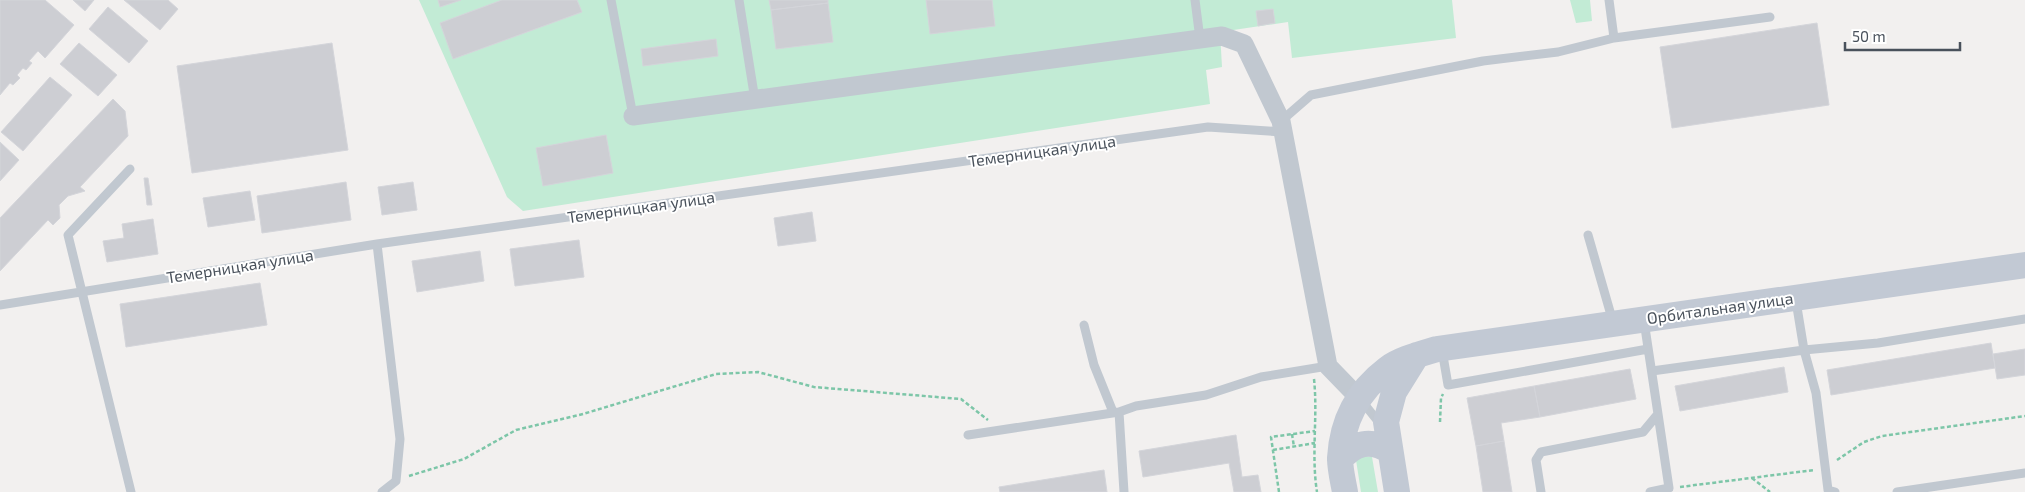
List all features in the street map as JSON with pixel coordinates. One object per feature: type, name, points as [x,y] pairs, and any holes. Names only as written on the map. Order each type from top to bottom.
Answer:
[{"type":"main road","name":"Орбитальная улица","points":[[1345,492],[1340,460],[1342,437],[1347,418],[1358,397],[1388,368],[1416,355],[1442,348],[1644,318],[2025,265]]},
{"type":"main road","points":[[1397,492],[1386,422],[1394,392],[1416,355]]},
{"type":"main road","points":[[1340,460],[1354,446],[1363,444],[1382,446],[1388,442]]},
{"type":"street","points":[[633,116],[1222,36],[1244,44],[1282,127],[1328,366],[1358,397]]},
{"type":"lane","points":[[611,0],[633,116]]},
{"type":"lane","points":[[739,0],[755,100]]},
{"type":"lane","points":[[1195,0],[1200,39]]},
{"type":"lane","points":[[1609,0],[1614,38]]},
{"type":"lane","points":[[1282,127],[1311,96],[1483,62],[1558,52],[1614,38],[1770,17]]},
{"type":"lane","name":"Темерницкая улица","points":[[0,304],[377,244],[1208,127],[1282,127]]},
{"type":"lane","points":[[130,169],[68,235],[131,492]]},
{"type":"lane","points":[[1588,235],[1613,323]]},
{"type":"lane","points":[[377,244],[400,439],[396,481],[382,492]]},
{"type":"lane","points":[[1795,298],[1804,350],[1816,392],[1828,490],[1834,492]]},
{"type":"lane","points":[[1644,318],[1669,488],[1650,492]]},
{"type":"lane","points":[[1652,371],[1804,350],[1878,343],[2025,320]]},
{"type":"lane","points":[[1084,325],[1094,365],[1116,412],[1124,492]]},
{"type":"lane","points":[[1442,348],[1448,385],[1648,349]]},
{"type":"lane","points":[[968,435],[1116,412],[1146,404],[1206,395],[1261,377],[1328,366]]},
{"type":"lane","points":[[1358,397],[1388,442]]},
{"type":"lane","points":[[1541,492],[1536,460],[1542,452],[1644,432],[1658,414]]},
{"type":"lane","points":[[1897,492],[2025,473]]},
{"type":"path","points":[[396,481],[464,458],[516,430],[583,414],[716,374],[758,372],[814,387],[960,399],[1000,430]]},
{"type":"path","points":[[1440,422],[1441,398],[1448,385]]},
{"type":"path","points":[[1669,488],[1825,468],[1864,442],[1882,436],[2025,416]]},
{"type":"path","points":[[1279,492],[1271,437],[1315,431]]},
{"type":"path","points":[[1292,434],[1294,446]]},
{"type":"path","points":[[1273,450],[1314,444]]},
{"type":"path","points":[[1752,478],[1770,492]]},
{"type":"green space","points":[[419,0],[1452,0],[1456,38],[1292,58],[1288,22],[1220,32],[1222,67],[1206,70],[1210,104],[523,211],[507,197]]},
{"type":"green space","points":[[1570,0],[1590,0],[1592,21],[1576,23]]},
{"type":"green space","points":[[1362,456],[1372,457],[1378,492],[1361,492],[1356,460]]},
{"type":"building","points":[[0,0],[45,0],[74,25],[45,58],[38,51],[29,61],[32,63],[26,70],[23,68],[17,75],[20,78],[13,85],[10,83],[0,95]]},
{"type":"building","points":[[73,0],[94,0],[85,11]]},
{"type":"building","points":[[124,0],[168,0],[178,9],[160,30]]},
{"type":"building","points":[[438,0],[461,0],[440,7]]},
{"type":"building","points":[[502,0],[577,0],[582,12],[453,59],[440,23]]},
{"type":"building","points":[[769,0],[828,0],[828,3],[771,10]]},
{"type":"building","points":[[926,0],[992,0],[995,26],[930,34]]},
{"type":"building","points":[[828,3],[833,42],[776,49],[771,10]]},
{"type":"building","points":[[108,7],[148,41],[129,63],[89,29]]},
{"type":"building","points":[[1273,9],[1275,23],[1258,26],[1256,11]]},
{"type":"building","points":[[1817,23],[1829,105],[1672,128],[1660,47]]},
{"type":"building","points":[[716,39],[718,56],[643,66],[641,49]]},
{"type":"building","points":[[79,43],[117,75],[98,96],[60,64]]},
{"type":"building","points":[[332,43],[348,150],[192,173],[177,66]]},
{"type":"building","points":[[50,77],[72,95],[23,151],[1,132]]},
{"type":"building","points":[[113,99],[125,111],[128,136],[80,187],[85,191],[68,196],[59,205],[60,218],[53,225],[48,220],[0,271],[0,218]]},
{"type":"building","points":[[606,135],[613,173],[543,186],[536,148]]},
{"type":"building","points":[[0,142],[19,160],[0,181]]},
{"type":"building","points":[[144,178],[148,178],[152,205],[147,205]]},
{"type":"building","points":[[346,182],[351,220],[262,233],[257,196]]},
{"type":"building","points":[[413,182],[417,210],[382,215],[378,187]]},
{"type":"building","points":[[250,191],[255,220],[208,227],[203,198]]},
{"type":"building","points":[[812,212],[816,241],[778,246],[774,218]]},
{"type":"building","points":[[153,219],[158,254],[107,262],[103,241],[124,238],[122,224]]},
{"type":"building","points":[[579,240],[584,277],[515,286],[510,249]]},
{"type":"building","points":[[480,251],[484,281],[417,292],[412,261]]},
{"type":"building","points":[[260,283],[267,325],[126,347],[120,304]]},
{"type":"building","points":[[1991,343],[1995,368],[1831,395],[1827,370]]},
{"type":"building","points":[[2025,349],[2025,375],[1997,379],[1993,354]]},
{"type":"building","points":[[1784,367],[1788,392],[1680,411],[1675,386]]},
{"type":"building","points":[[1630,369],[1636,399],[1540,417],[1534,386]]},
{"type":"building","points":[[1534,386],[1540,417],[1501,423],[1504,441],[1476,446],[1467,398]]},
{"type":"building","points":[[1236,435],[1242,477],[1258,475],[1261,492],[1234,492],[1229,463],[1143,477],[1139,451]]},
{"type":"building","points":[[1504,441],[1512,492],[1483,492],[1476,446]]},
{"type":"building","points":[[1104,470],[1107,492],[1000,492],[999,487]]}]
